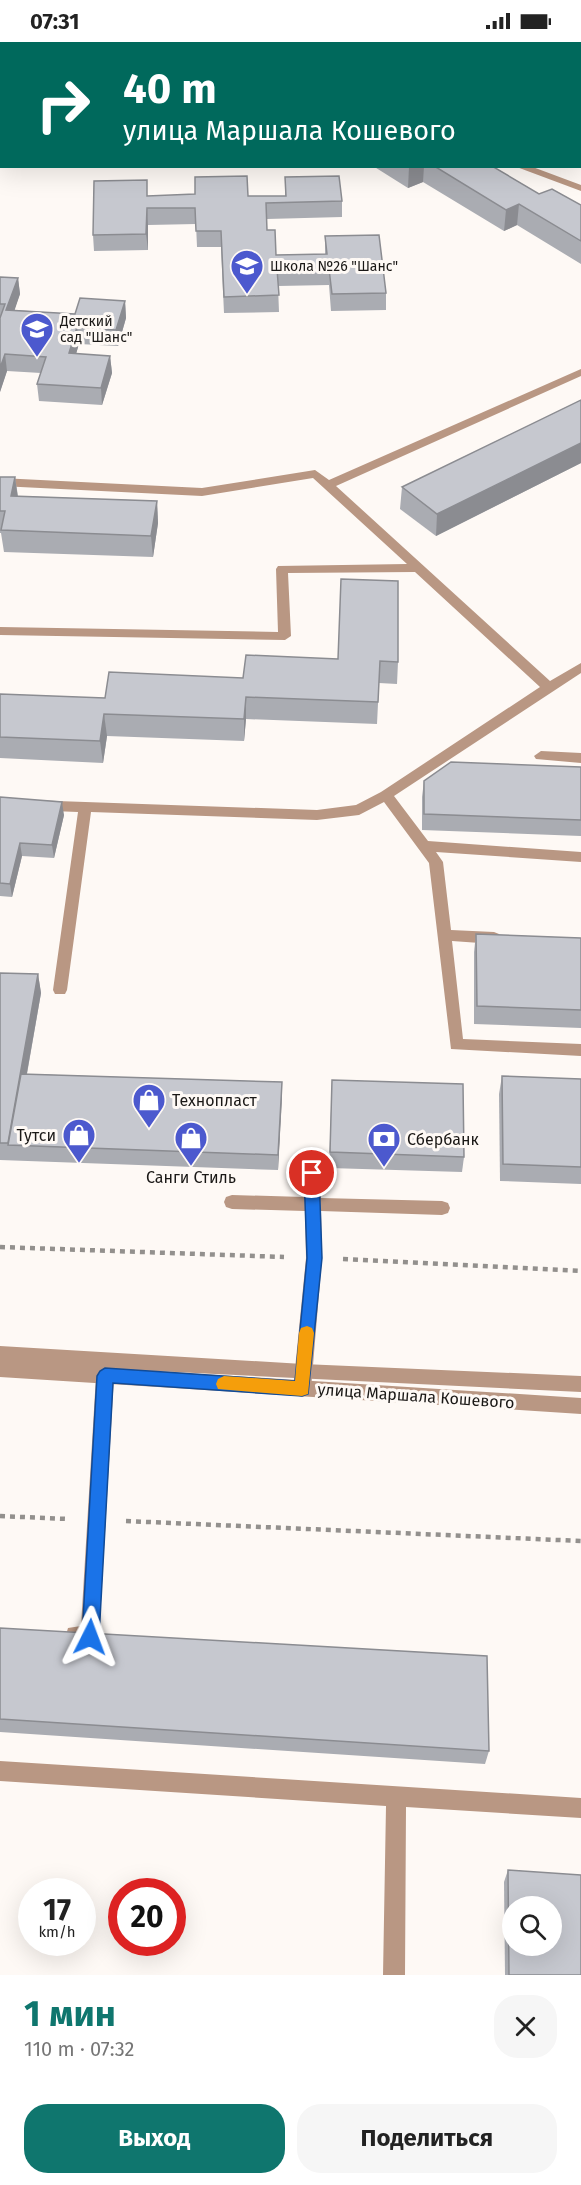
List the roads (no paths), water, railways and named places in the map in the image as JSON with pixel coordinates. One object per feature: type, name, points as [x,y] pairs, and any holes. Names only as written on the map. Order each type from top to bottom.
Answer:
[{"type":"street","points":[[525,168],[581,188]]},
{"type":"street","points":[[328,485],[581,372]]},
{"type":"street","points":[[0,482],[202,492],[315,474],[421,568],[549,688]]},
{"type":"street","points":[[0,631],[285,636],[282,569],[421,568]]},
{"type":"street","points":[[0,804],[317,815],[359,810],[386,795],[581,667]]},
{"type":"street","points":[[541,756],[581,758]]},
{"type":"street","points":[[386,795],[436,862],[456,1045],[581,1050]]},
{"type":"street","points":[[60,990],[85,808]]},
{"type":"street","points":[[424,846],[581,857]]},
{"type":"street","points":[[444,935],[513,939]]},
{"type":"street","points":[[303,1380],[314,1258],[312,1173]]},
{"type":"street","points":[[232,1202],[442,1208]]},
{"type":"street","points":[[0,1354],[303,1380],[581,1384]]},
{"type":"street","name":"улица Маршала Кошевого","points":[[0,1369],[105,1376],[303,1380],[581,1406]]},
{"type":"street","points":[[56,1634],[90,1637],[105,1376]]},
{"type":"street","points":[[0,1771],[581,1808]]},
{"type":"street","points":[[394,1975],[396,1796]]},
{"type":"place","name":"Школа №26 \"Шанс\"","points":[[247,295]]},
{"type":"place","name":"Детский сад \"Шанс\"","points":[[37,358]]},
{"type":"place","name":"Технопласт","points":[[149,1129]]},
{"type":"place","name":"Тутси","points":[[79,1164]]},
{"type":"place","name":"Санги Стиль","points":[[191,1167]]},
{"type":"place","name":"Сбербанк","points":[[384,1168]]}]
